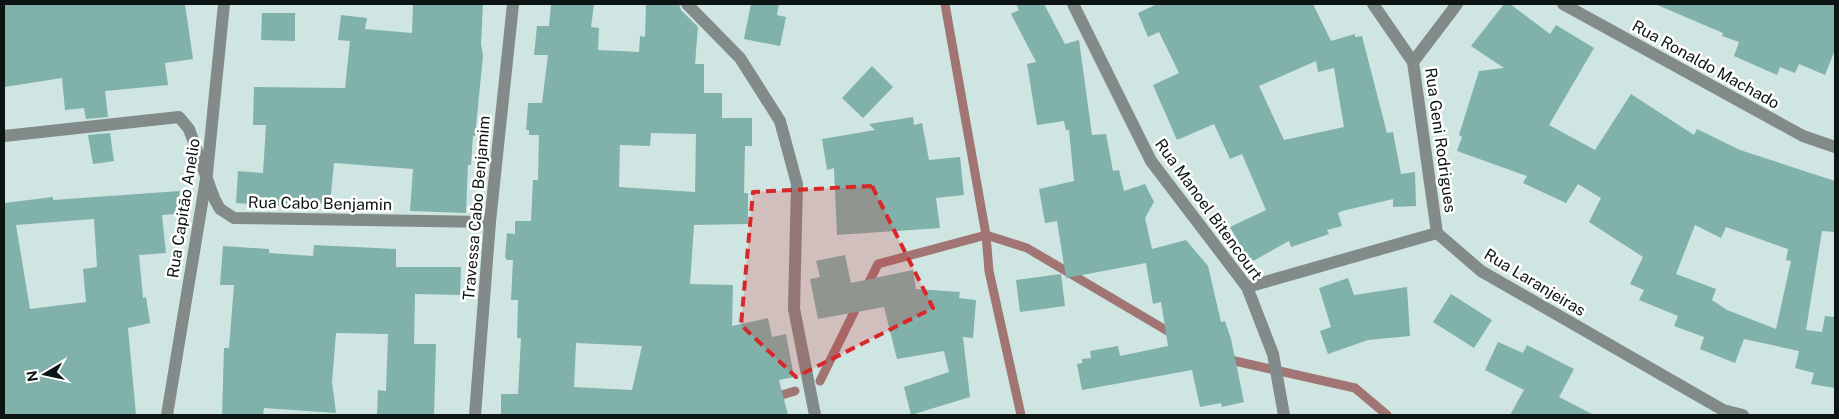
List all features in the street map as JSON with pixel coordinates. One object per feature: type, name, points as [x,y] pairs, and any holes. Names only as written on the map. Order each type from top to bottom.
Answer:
[{"type":"street","name":"Rua Capitão Anelio","points":[[167,415],[207,173],[224,4]]},
{"type":"street","name":"Travessa Cabo Benjamim","points":[[475,415],[490,222],[513,4]]},
{"type":"street","points":[[687,4],[740,58],[780,121],[797,184],[794,309],[815,415]]},
{"type":"street","name":"Rua Manoel Bitencourt","points":[[1072,4],[1151,161],[1247,287],[1273,354],[1284,415]]},
{"type":"street","name":"Rua Geni Rodrigues","points":[[1373,4],[1413,62],[1438,233]]},
{"type":"street","points":[[1413,62],[1457,4]]},
{"type":"street","name":"Rua Ronaldo Machado","points":[[1563,4],[1803,136],[1835,147]]},
{"type":"street","name":"Rua Cabo Benjamin","points":[[4,136],[179,117],[189,129],[207,173],[214,198],[220,208],[234,218],[490,222]]},
{"type":"street","points":[[1247,287],[1438,233]]},
{"type":"street","name":"Rua Laranjeiras","points":[[1438,233],[1481,271],[1723,410],[1743,415]]},
{"type":"highlighted area","points":[[872,186],[933,308],[796,377],[741,325],[753,192]]},
{"type":"building","points":[[4,4],[185,4],[193,59],[165,63],[168,85],[105,91],[108,117],[86,119],[84,108],[65,110],[62,78],[4,87]]},
{"type":"building","points":[[413,4],[483,4],[481,44],[483,56],[475,136],[473,136],[471,165],[468,165],[466,213],[410,211],[413,169],[334,163],[330,204],[298,202],[298,207],[236,203],[238,171],[263,173],[266,125],[253,125],[254,87],[345,88],[350,41],[338,40],[341,15],[367,18],[365,29],[412,33]]},
{"type":"building","points":[[551,4],[594,4],[591,27],[599,28],[598,50],[639,52],[640,36],[645,37],[646,4],[679,4],[681,10],[698,27],[695,64],[704,64],[704,93],[722,93],[722,118],[752,118],[752,146],[745,146],[744,193],[748,193],[748,224],[694,225],[690,284],[733,285],[732,326],[768,318],[772,337],[786,334],[794,377],[779,380],[788,415],[501,415],[501,394],[518,394],[521,338],[517,338],[518,300],[511,300],[513,260],[507,260],[505,257],[507,233],[515,234],[515,221],[531,221],[533,180],[538,180],[539,135],[529,135],[529,130],[526,130],[528,103],[542,103],[548,55],[534,55],[537,26],[549,26]],"holes":[[[651,133],[696,134],[695,192],[619,187],[620,145],[650,146]],[[576,343],[642,346],[632,390],[574,387]]]},
{"type":"building","points":[[751,4],[779,4],[777,15],[786,17],[780,46],[744,39]]},
{"type":"building","points":[[1016,4],[1044,4],[1065,44],[1079,40],[1092,135],[1106,134],[1113,171],[1119,170],[1124,191],[1145,184],[1154,202],[1145,218],[1152,249],[1186,240],[1208,266],[1221,322],[1225,321],[1231,339],[1244,402],[1222,407],[1221,403],[1200,407],[1192,370],[1082,390],[1077,364],[1082,363],[1082,359],[1091,358],[1090,351],[1118,346],[1120,356],[1168,346],[1161,302],[1153,304],[1146,263],[1066,278],[1057,221],[1045,223],[1039,189],[1074,181],[1069,130],[1066,130],[1064,121],[1037,125],[1027,64],[1036,62],[1011,14],[1019,10]]},
{"type":"building","points":[[1157,4],[1313,4],[1331,41],[1355,34],[1355,37],[1362,36],[1387,133],[1393,132],[1401,174],[1415,172],[1416,206],[1393,207],[1393,199],[1342,211],[1338,213],[1342,226],[1327,230],[1329,234],[1291,247],[1289,241],[1253,261],[1251,258],[1248,259],[1230,227],[1266,210],[1242,154],[1230,159],[1214,124],[1177,140],[1153,85],[1179,73],[1159,32],[1148,37],[1138,13]],"holes":[[[1316,61],[1318,72],[1334,68],[1344,127],[1284,140],[1259,86]]]},
{"type":"building","points":[[1504,4],[1510,4],[1550,34],[1556,25],[1594,48],[1549,125],[1595,150],[1631,94],[1694,135],[1697,129],[1740,150],[1835,181],[1835,232],[1822,231],[1806,330],[1822,332],[1825,316],[1835,317],[1835,388],[1811,384],[1814,373],[1795,368],[1799,351],[1744,339],[1735,363],[1700,349],[1704,337],[1674,326],[1678,316],[1639,300],[1644,290],[1630,284],[1643,257],[1589,222],[1601,198],[1578,184],[1566,203],[1523,183],[1527,176],[1457,151],[1462,137],[1459,135],[1479,71],[1504,68],[1471,46]],"holes":[[[1695,225],[1721,238],[1726,227],[1788,249],[1786,260],[1791,261],[1776,329],[1727,310],[1712,300],[1716,289],[1676,274]]]},
{"type":"building","points":[[1655,4],[1835,4],[1835,50],[1825,75],[1799,64],[1795,73],[1780,67],[1777,75],[1734,56],[1739,42],[1722,36],[1723,33]]},
{"type":"building","points":[[262,13],[295,13],[295,41],[261,40]]},
{"type":"building","points":[[872,66],[893,87],[863,118],[842,98]]},
{"type":"building","points":[[913,117],[914,125],[922,123],[929,160],[960,157],[964,195],[936,198],[940,228],[837,235],[834,168],[827,170],[822,139],[875,130],[869,124]]},
{"type":"building","points":[[110,133],[114,161],[93,164],[88,135]]},
{"type":"building","points":[[180,191],[176,214],[162,215],[166,253],[139,255],[143,298],[146,297],[150,323],[128,328],[136,415],[4,415],[4,203],[53,197],[53,200]],"holes":[[[94,219],[97,267],[83,269],[86,302],[30,309],[16,225]]]},
{"type":"building","points":[[314,245],[396,249],[396,267],[461,267],[460,295],[415,294],[414,344],[436,344],[434,415],[377,415],[378,390],[386,391],[388,334],[336,333],[332,382],[336,413],[264,408],[263,415],[222,415],[224,348],[229,348],[234,285],[220,285],[223,246],[269,249],[269,253],[313,256]]},
{"type":"building","points":[[845,255],[851,283],[913,270],[916,289],[960,292],[959,298],[976,300],[973,338],[963,337],[970,397],[911,415],[904,387],[949,372],[944,351],[897,359],[884,307],[818,319],[810,279],[820,277],[816,261]]},
{"type":"building","points":[[1061,274],[1065,306],[1020,312],[1016,280]]},
{"type":"building","points":[[1348,278],[1354,295],[1407,287],[1410,336],[1368,340],[1328,354],[1320,331],[1331,327],[1319,288]]},
{"type":"building","points":[[1451,294],[1492,320],[1474,348],[1433,322]]},
{"type":"building","points":[[1498,342],[1523,353],[1527,345],[1574,369],[1559,397],[1594,415],[1510,415],[1524,390],[1485,370]]},
{"type":"waterway","points":[[945,4],[986,235],[989,271],[1021,415]]},
{"type":"waterway","points":[[866,288],[878,264],[986,235],[1027,248],[1176,336]]},
{"type":"waterway","points":[[820,381],[859,302]]},
{"type":"waterway","points":[[1226,359],[1355,388],[1387,415]]},
{"type":"waterway","points":[[772,398],[795,391]]}]
